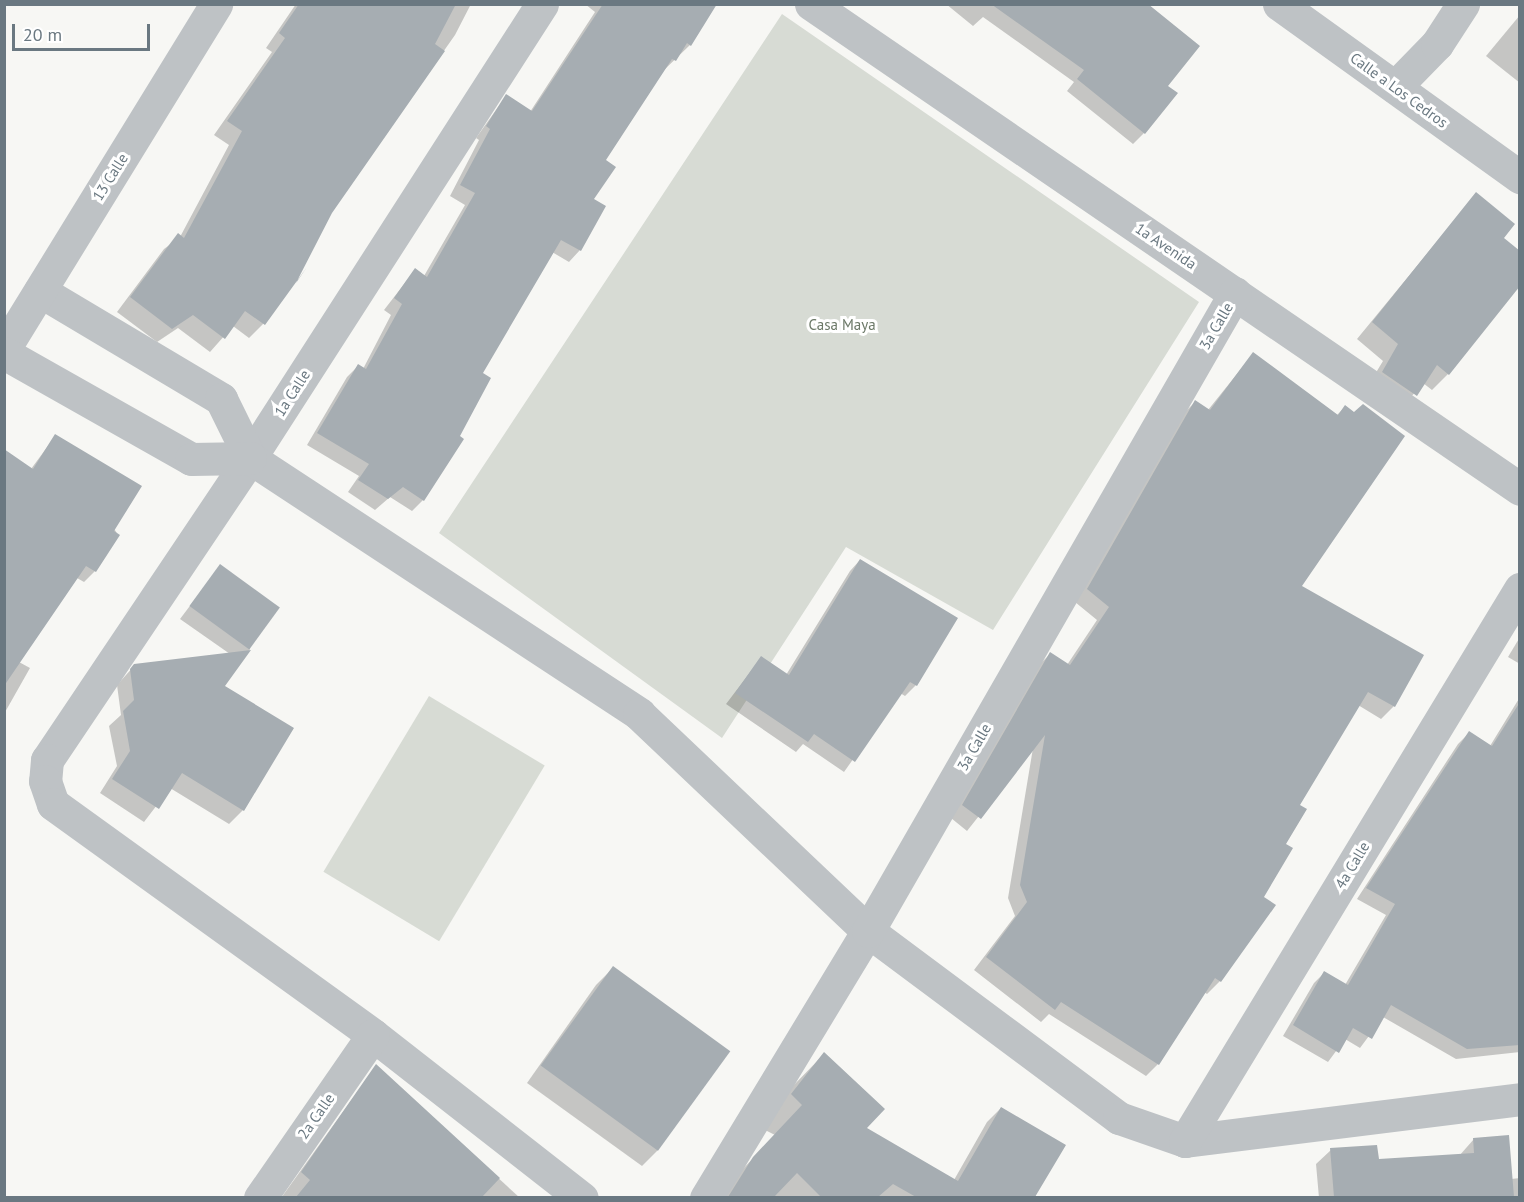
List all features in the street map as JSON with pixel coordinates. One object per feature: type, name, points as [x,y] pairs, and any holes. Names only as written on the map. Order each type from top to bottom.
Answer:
[{"type":"street","name":"13 Calle","points":[[9,334],[40,291],[216,4]]},
{"type":"street","name":"1a Calle","points":[[373,1035],[53,804],[45,781],[47,760],[250,458],[542,4]]},
{"type":"street","name":"1a Avenida","points":[[812,4],[1520,489]]},
{"type":"street","name":"Calle a Los Cedros","points":[[1279,4],[1520,177]]},
{"type":"street","points":[[1395,87],[1437,44],[1462,4]]},
{"type":"street","points":[[40,291],[221,399],[250,458],[639,714],[868,931],[1119,1118],[1185,1141],[1520,1099]]},
{"type":"street","name":"3a Calle","points":[[706,1197],[868,931],[1235,293]]},
{"type":"street","points":[[9,334],[191,459],[250,458]]},
{"type":"street","name":"4a Calle","points":[[1185,1141],[1520,589]]},
{"type":"street","points":[[373,1035],[582,1197]]},
{"type":"street","name":"2a Calle","points":[[260,1197],[373,1035]]},
{"type":"green space","name":"Casa Maya","points":[[782,14],[1199,302],[993,630],[846,547],[722,738],[439,533]]},
{"type":"green space","points":[[429,696],[545,766],[439,941],[323,872]]},
{"type":"building","points":[[299,4],[456,4],[435,44],[445,51],[332,213],[297,280],[265,325],[245,311],[225,339],[193,315],[172,329],[130,297],[178,233],[184,238],[242,131],[227,121],[285,38],[279,33]]},
{"type":"building","points":[[603,4],[717,4],[691,46],[687,43],[676,61],[672,59],[606,160],[616,167],[594,199],[606,206],[581,251],[561,240],[483,373],[491,378],[460,436],[464,439],[424,501],[403,487],[388,499],[358,480],[369,464],[317,433],[358,364],[366,369],[402,304],[394,298],[415,268],[427,277],[475,193],[460,185],[490,129],[486,126],[506,94],[532,111]]},
{"type":"building","points":[[991,4],[1148,4],[1200,46],[1168,86],[1178,93],[1145,134],[1077,79],[1084,70]]},
{"type":"building","points":[[1476,192],[1515,224],[1504,238],[1520,251],[1520,286],[1449,375],[1437,365],[1417,396],[1382,372],[1398,344],[1372,322]]},
{"type":"building","points":[[1253,352],[1338,415],[1345,405],[1354,412],[1363,404],[1405,436],[1302,586],[1424,655],[1395,707],[1368,692],[1300,805],[1307,809],[1286,844],[1293,848],[1264,897],[1276,905],[1221,982],[1215,978],[1159,1065],[1061,1002],[1055,1010],[986,957],[1027,902],[1020,885],[1045,735],[981,819],[962,805],[1050,652],[1070,665],[1109,607],[1087,589],[1195,400],[1210,410]]},
{"type":"building","points":[[55,434],[142,486],[114,531],[120,535],[96,572],[86,566],[4,686],[4,449],[33,469]]},
{"type":"building","points":[[860,559],[958,618],[917,686],[910,682],[855,762],[814,734],[808,742],[735,693],[761,656],[789,675]]},
{"type":"building","points":[[220,564],[280,607],[249,650],[189,606]]},
{"type":"building","points":[[251,650],[225,686],[294,728],[244,811],[182,773],[159,809],[112,779],[130,751],[123,711],[134,700],[130,669],[134,664]]},
{"type":"building","points":[[1520,702],[1520,1045],[1467,1049],[1391,1005],[1372,1039],[1353,1028],[1339,1053],[1293,1025],[1324,971],[1348,985],[1395,904],[1366,888],[1469,731],[1492,746]]},
{"type":"building","points":[[613,966],[730,1051],[658,1151],[541,1066]]},
{"type":"building","points":[[824,1052],[885,1109],[867,1128],[958,1181],[1001,1107],[1066,1145],[1035,1197],[916,1197],[893,1184],[878,1197],[821,1197],[797,1173],[774,1197],[728,1197],[753,1157],[802,1105],[791,1094]]},
{"type":"building","points":[[376,1064],[500,1178],[482,1197],[296,1197],[310,1180],[301,1172]]},
{"type":"building","points":[[1509,1135],[1514,1197],[1334,1197],[1330,1148],[1377,1145],[1379,1159],[1474,1153],[1473,1138]]}]
